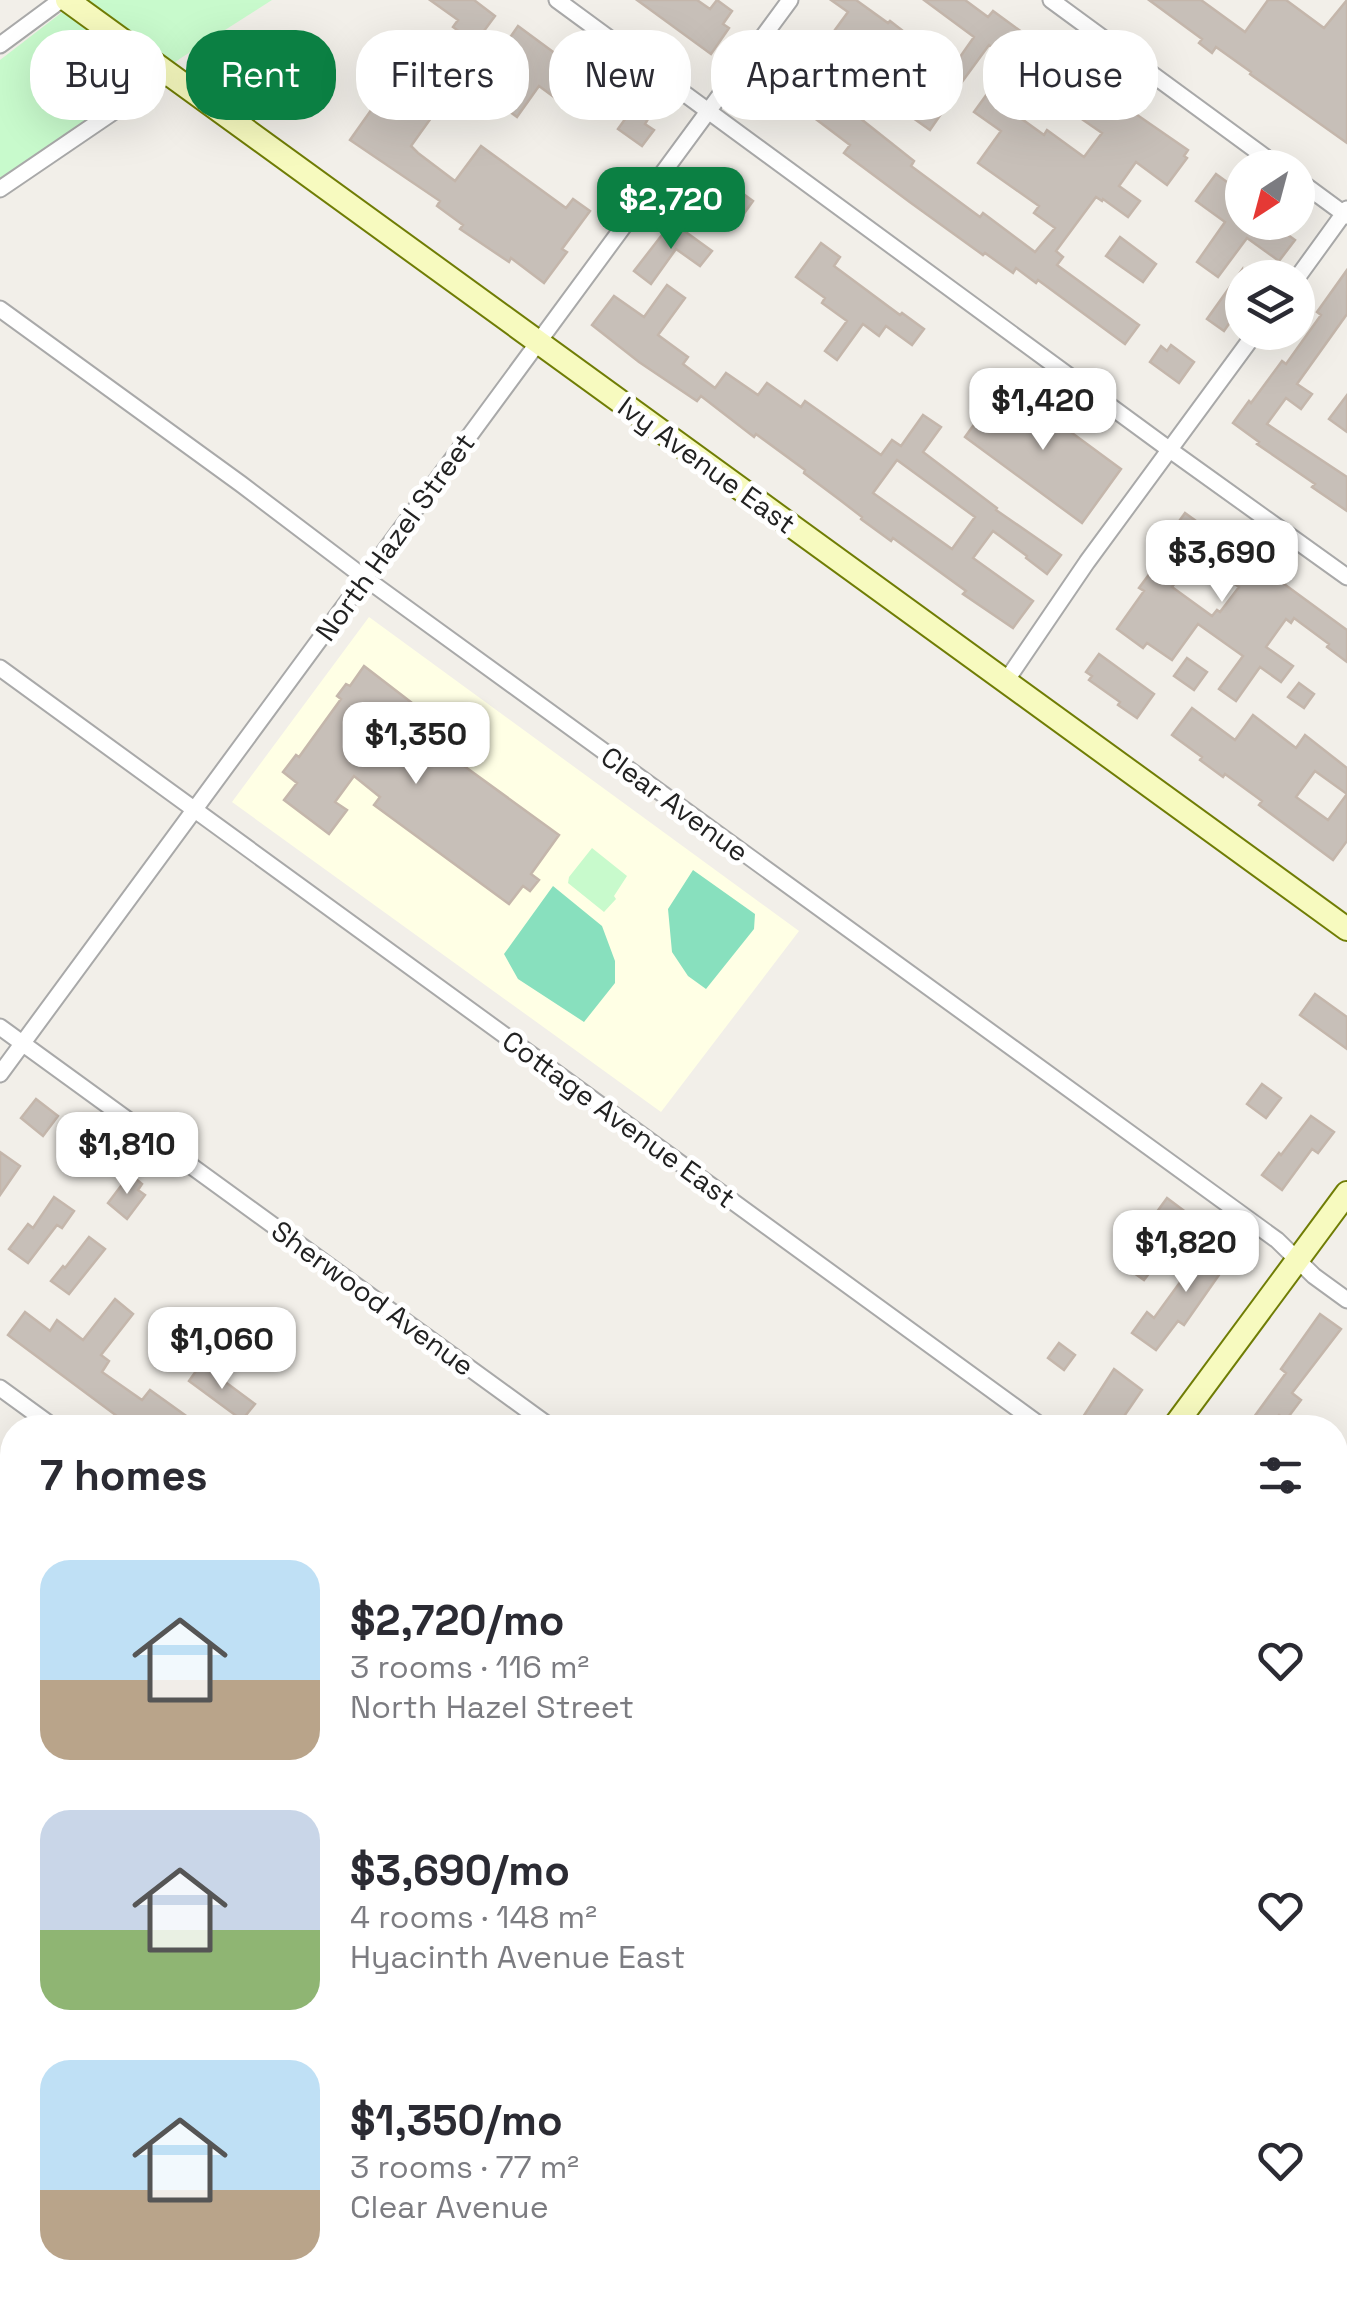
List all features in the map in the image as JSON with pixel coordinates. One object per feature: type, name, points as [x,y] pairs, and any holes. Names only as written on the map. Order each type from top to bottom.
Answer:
[{"type":"street","points":[[0,45],[64,0]]},
{"type":"street","name":"Ivy Avenue East","points":[[64,0],[1347,929]]},
{"type":"street","points":[[557,0],[1347,577]]},
{"type":"street","name":"North Hazel Street","points":[[0,1074],[790,0]]},
{"type":"street","points":[[1051,0],[1255,150]]},
{"type":"street","points":[[0,189],[168,74]]},
{"type":"street","points":[[1311,260],[1346,213],[1315,192]]},
{"type":"street","name":"Clear Avenue","points":[[0,310],[1276,1239],[1314,1276],[1347,1300]]},
{"type":"street","points":[[1006,681],[1087,562],[1243,350]]},
{"type":"street","name":"Cottage Avenue East","points":[[0,668],[1026,1415]]},
{"type":"street","name":"Sherwood Avenue","points":[[0,1027],[534,1415]]},
{"type":"street","points":[[1183,1415],[1347,1194]]},
{"type":"street","points":[[0,1388],[37,1415]]},
{"type":"shaded area","points":[[369,617],[799,931],[661,1112],[232,802]]},
{"type":"green space","points":[[78,0],[272,0],[225,30],[186,30],[186,55],[166,69],[166,30],[39,30]]},
{"type":"green space","points":[[30,37],[30,120],[93,120],[0,186],[0,60]]},
{"type":"green space","points":[[592,848],[627,876],[614,896],[616,899],[604,912],[568,883]]},
{"type":"green space","points":[[693,870],[755,914],[754,929],[706,989],[688,976],[672,952],[668,909]]},
{"type":"green space","points":[[553,886],[602,926],[615,961],[615,983],[584,1022],[518,979],[504,954]]},
{"type":"building","points":[[430,0],[474,0],[495,16],[485,30],[457,30],[453,27],[458,20]]},
{"type":"building","points":[[637,0],[697,0],[710,9],[717,0],[732,11],[723,24],[728,30],[711,30],[711,54],[691,39],[691,30],[678,30]]},
{"type":"building","points":[[831,0],[856,0],[902,30],[835,30],[848,12]]},
{"type":"building","points":[[924,0],[965,0],[988,17],[993,11],[1019,30],[983,30],[983,53],[963,81],[963,53],[974,37]]},
{"type":"building","points":[[1149,0],[1201,0],[1245,32],[1268,0],[1286,0],[1324,28],[1347,0],[1347,143],[1216,47],[1212,53],[1199,43],[1202,39]]},
{"type":"building","points":[[529,34],[549,49],[549,93],[539,86],[529,100]]},
{"type":"building","points":[[983,100],[983,118],[974,112]]},
{"type":"building","points":[[364,120],[430,120],[411,146],[455,181],[481,146],[566,208],[573,199],[590,211],[562,249],[567,252],[544,283],[511,258],[509,262],[460,229],[463,225],[437,206],[440,201],[350,140]]},
{"type":"building","points":[[624,120],[647,120],[645,124],[654,130],[642,146],[618,129]]},
{"type":"building","points":[[817,120],[862,120],[914,161],[911,166],[1035,252],[1055,228],[1034,213],[1039,206],[978,163],[1001,131],[985,120],[1023,120],[1044,135],[1047,130],[1084,157],[1102,133],[1083,120],[1144,120],[1188,150],[1184,156],[1187,158],[1167,185],[1136,162],[1119,186],[1140,201],[1128,217],[1096,197],[1056,251],[1063,257],[1057,265],[1139,325],[1125,344],[1038,280],[1036,283],[1016,268],[1013,273],[983,255],[911,203],[844,153],[850,145]]},
{"type":"building","points":[[916,120],[937,120],[930,130]]},
{"type":"building","points":[[1216,174],[1225,181],[1225,222],[1196,201]]},
{"type":"building","points":[[734,187],[753,201],[738,222],[719,208]]},
{"type":"building","points":[[672,222],[712,251],[700,266],[676,249],[651,284],[634,271]]},
{"type":"building","points":[[1225,222],[1225,240],[1246,240],[1231,260],[1225,260],[1218,277],[1197,262]]},
{"type":"building","points":[[1120,237],[1156,264],[1143,282],[1106,256]]},
{"type":"building","points":[[1250,240],[1295,240],[1278,260]]},
{"type":"building","points":[[821,243],[840,257],[834,266],[924,329],[912,345],[886,326],[879,336],[863,324],[837,360],[825,351],[847,321],[822,303],[825,298],[796,277]]},
{"type":"building","points":[[1347,270],[1347,314],[1297,384],[1312,394],[1301,409],[1286,398],[1267,424],[1347,477],[1347,511],[1233,423],[1282,361],[1286,364],[1296,350],[1315,350],[1315,323],[1321,315],[1317,312]]},
{"type":"building","points":[[667,285],[685,298],[658,335],[688,357],[683,364],[715,388],[726,373],[758,395],[767,383],[801,407],[805,401],[881,455],[892,440],[901,446],[923,415],[941,427],[923,452],[1061,555],[1047,574],[993,531],[973,558],[1033,601],[1013,628],[893,538],[891,541],[861,519],[756,434],[754,437],[701,396],[697,401],[592,325],[614,296],[644,317]],"holes":[[[897,460],[975,517],[952,549],[873,493]]]},
{"type":"building","points":[[1225,294],[1224,331],[1207,319]]},
{"type":"building","points":[[1171,345],[1194,362],[1179,383],[1150,362],[1161,346],[1167,351]]},
{"type":"building","points":[[1004,383],[1121,469],[1082,523],[965,437]]},
{"type":"building","points":[[1347,395],[1347,432],[1329,419]]},
{"type":"building","points":[[1185,513],[1256,564],[1259,559],[1271,568],[1268,572],[1347,630],[1347,662],[1294,618],[1291,623],[1286,619],[1266,647],[1293,666],[1281,682],[1260,667],[1236,701],[1219,689],[1243,656],[1198,624],[1172,660],[1147,643],[1143,648],[1117,629],[1144,591],[1139,588],[1165,553],[1159,549]],"holes":[[[1195,556],[1239,587],[1220,612],[1217,610],[1212,616],[1172,587]]]},
{"type":"building","points":[[1099,654],[1154,694],[1137,718],[1089,680],[1092,676],[1086,672]]},
{"type":"building","points":[[1187,658],[1207,672],[1194,690],[1174,676]]},
{"type":"building","points":[[364,666],[442,726],[431,742],[559,835],[531,874],[539,880],[530,891],[523,886],[509,904],[374,805],[380,797],[354,776],[335,802],[347,810],[329,834],[284,800],[297,783],[283,772],[296,755],[299,757],[341,699],[337,696]]},
{"type":"building","points":[[1299,683],[1314,694],[1304,708],[1288,697]]},
{"type":"building","points":[[1192,708],[1235,740],[1253,715],[1296,748],[1305,735],[1347,768],[1347,794],[1347,841],[1333,860],[1259,805],[1262,801],[1225,774],[1223,777],[1172,735]],"holes":[[[1315,771],[1347,794],[1328,820],[1296,797]]]},
{"type":"building","points":[[1315,994],[1347,1017],[1347,1049],[1300,1015]]},
{"type":"building","points":[[1262,1084],[1281,1098],[1266,1118],[1247,1104]]},
{"type":"building","points":[[36,1099],[58,1116],[43,1136],[21,1118]]},
{"type":"building","points":[[1311,1116],[1334,1132],[1318,1153],[1312,1149],[1282,1190],[1262,1175]]},
{"type":"building","points":[[0,1152],[20,1166],[0,1195]]},
{"type":"building","points":[[130,1174],[142,1184],[138,1190],[145,1195],[127,1219],[108,1203]]},
{"type":"building","points":[[54,1197],[74,1211],[62,1228],[57,1225],[28,1263],[9,1249],[28,1224],[33,1228]]},
{"type":"building","points":[[1167,1198],[1187,1213],[1152,1260],[1157,1263],[1144,1280],[1127,1268],[1156,1230],[1148,1224]]},
{"type":"building","points":[[89,1237],[105,1249],[69,1294],[51,1281]]},
{"type":"building","points":[[1213,1237],[1235,1252],[1184,1325],[1178,1321],[1156,1350],[1132,1333],[1147,1312],[1154,1318]]},
{"type":"building","points":[[115,1299],[133,1314],[101,1355],[109,1361],[102,1372],[142,1400],[150,1390],[185,1415],[116,1415],[8,1335],[25,1312],[50,1331],[57,1320],[83,1340]]},
{"type":"building","points":[[1320,1314],[1341,1329],[1292,1393],[1301,1400],[1290,1415],[1255,1415],[1286,1373],[1281,1369]]},
{"type":"building","points":[[1059,1343],[1075,1355],[1064,1370],[1048,1358]]},
{"type":"building","points":[[201,1364],[255,1404],[246,1415],[235,1415],[189,1381]]},
{"type":"building","points":[[1114,1369],[1142,1390],[1125,1415],[1084,1415]]}]
